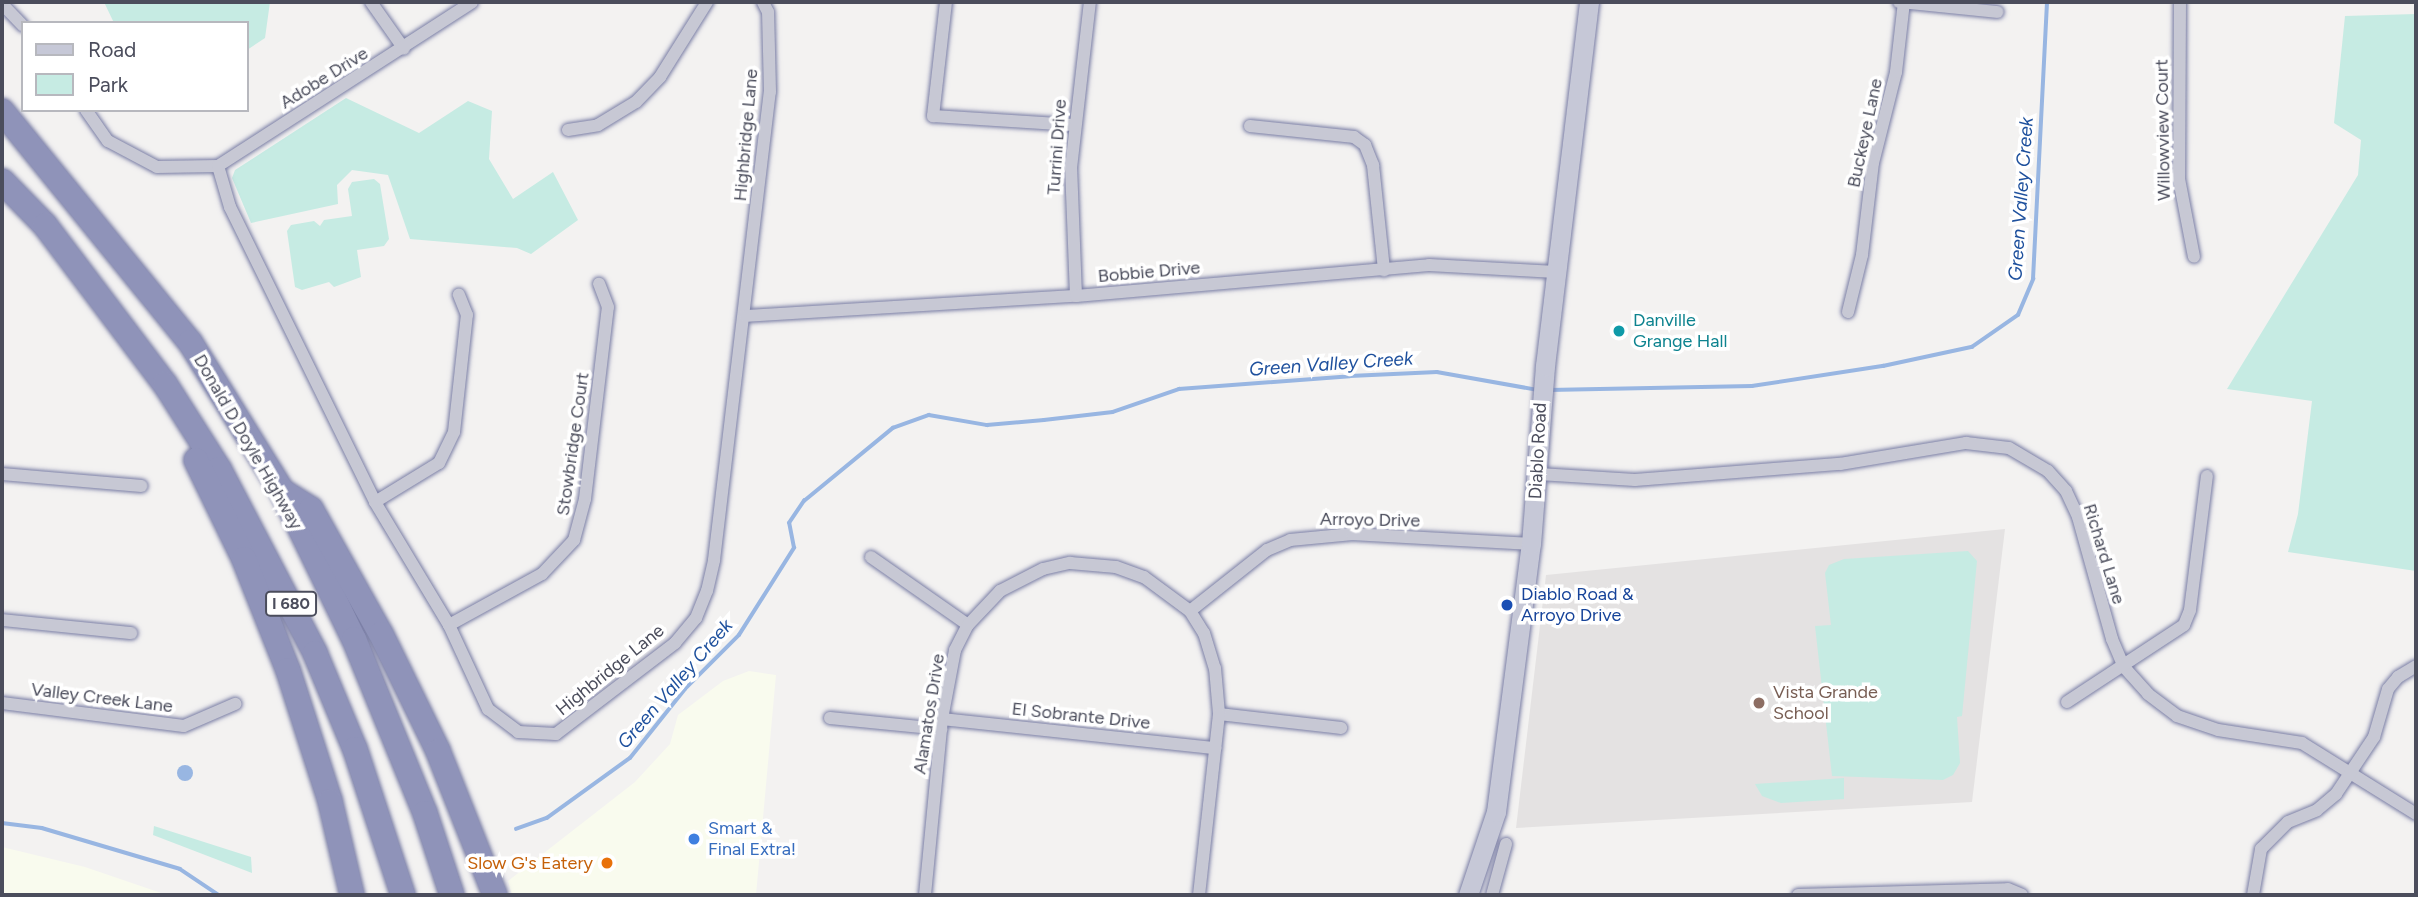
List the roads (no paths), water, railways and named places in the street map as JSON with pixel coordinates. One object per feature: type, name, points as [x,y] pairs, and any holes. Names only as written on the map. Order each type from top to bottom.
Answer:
[{"type":"highway","name":"Donald D Doyle Highway","points":[[2,111],[190,342],[282,491],[354,639],[425,813],[452,895]]},
{"type":"highway","name":"I 680","points":[[2,181],[45,225],[165,384],[213,458],[272,564],[355,749],[403,895]]},
{"type":"highway","points":[[128,338],[148,384],[220,508],[266,612],[319,765],[352,895]]},
{"type":"highway","points":[[282,491],[311,509],[381,634],[438,751],[495,895]]},
{"type":"street","points":[[371,2],[404,49]]},
{"type":"street","name":"Adobe Drive","points":[[218,166],[404,49],[472,2]]},
{"type":"street","points":[[568,130],[598,125],[636,102],[660,77],[707,2]]},
{"type":"street","name":"Highbridge Lane","points":[[218,166],[230,206],[375,502],[449,625],[488,709],[507,727],[532,736],[556,734],[578,721],[675,643],[696,618],[715,560],[770,92],[768,12],[763,2]]},
{"type":"street","points":[[946,2],[933,116],[1074,125]]},
{"type":"street","name":"Turrini Drive","points":[[1076,296],[1070,214],[1074,125],[1090,2]]},
{"type":"street","name":"Diablo Road","points":[[1468,895],[1496,812],[1531,544],[1539,474],[1541,403],[1589,2]]},
{"type":"street","points":[[1902,2],[1997,12]]},
{"type":"street","name":"Buckeye Lane","points":[[1848,312],[1862,255],[1873,163],[1896,72],[1902,2]]},
{"type":"street","name":"Willowview Court","points":[[2180,2],[2179,179],[2194,257]]},
{"type":"street","points":[[2,4],[21,24]]},
{"type":"street","points":[[87,112],[108,141],[157,167],[218,166]]},
{"type":"street","points":[[1250,126],[1354,137],[1365,145],[1373,165],[1384,270]]},
{"type":"street","name":"Bobbie Drive","points":[[745,316],[1076,296],[1474,264],[1556,272]]},
{"type":"street","name":"Stowbridge Court","points":[[449,625],[542,574],[574,540],[585,499],[608,307],[599,284]]},
{"type":"street","points":[[375,502],[439,463],[454,432],[467,315],[459,295]]},
{"type":"street","name":"Richard Lane","points":[[1539,474],[1634,480],[1840,464],[1966,443],[2010,448],[2048,471],[2066,491],[2078,517],[2102,607],[2124,667],[2177,716],[2218,730],[2302,743],[2416,814]]},
{"type":"street","points":[[2,474],[141,486]]},
{"type":"street","points":[[2067,702],[2184,625],[2190,610],[2207,476]]},
{"type":"street","name":"Arroyo Drive","points":[[1190,611],[1268,550],[1290,540],[1353,534],[1531,544]]},
{"type":"street","points":[[871,557],[968,625]]},
{"type":"street","name":"Alamatos Drive","points":[[925,895],[941,724],[955,650],[968,625],[1000,591],[1043,569],[1070,564],[1116,567],[1144,577],[1190,611],[1204,633],[1215,668],[1219,714],[1199,895]]},
{"type":"street","points":[[2,620],[131,633]]},
{"type":"street","points":[[2253,895],[2261,849],[2274,833],[2317,810],[2350,773],[2374,737],[2388,690],[2416,666]]},
{"type":"street","name":"Valley Creek Lane","points":[[2,703],[184,726],[235,704]]},
{"type":"street","points":[[1219,714],[1341,729]]},
{"type":"street","name":"El Sobrante Drive","points":[[830,718],[941,724],[1215,748]]},
{"type":"street","points":[[1492,895],[1506,844]]},
{"type":"street","points":[[1798,895],[2008,889],[2022,895]]},
{"type":"water","points":[[185,765],[191,767],[191,779],[185,781],[179,779],[177,773],[179,767]]},
{"type":"waterway","name":"Green Valley Creek","points":[[1549,390],[1752,386],[1883,366],[1972,347],[2018,315],[2033,279],[2047,2]]},
{"type":"waterway","name":"Green Valley Creek","points":[[516,829],[547,818],[630,758],[685,689],[739,635],[794,548],[789,523],[804,501],[893,428],[929,415],[987,425],[1044,420],[1113,412],[1179,389],[1350,376],[1437,372],[1538,390]]},
{"type":"waterway","name":"Green Valley Creek","points":[[2,823],[42,828],[180,869],[219,895]]},
{"type":"place","name":"Danville Grange Hall","points":[[1619,331]]},
{"type":"place","name":"Diablo Road & Arroyo Drive","points":[[1507,605]]},
{"type":"place","name":"Vista Grande School","points":[[1759,703]]},
{"type":"place","name":"Smart & Final Extra!","points":[[694,839]]},
{"type":"place","name":"Slow G's Eatery","points":[[607,863]]}]
